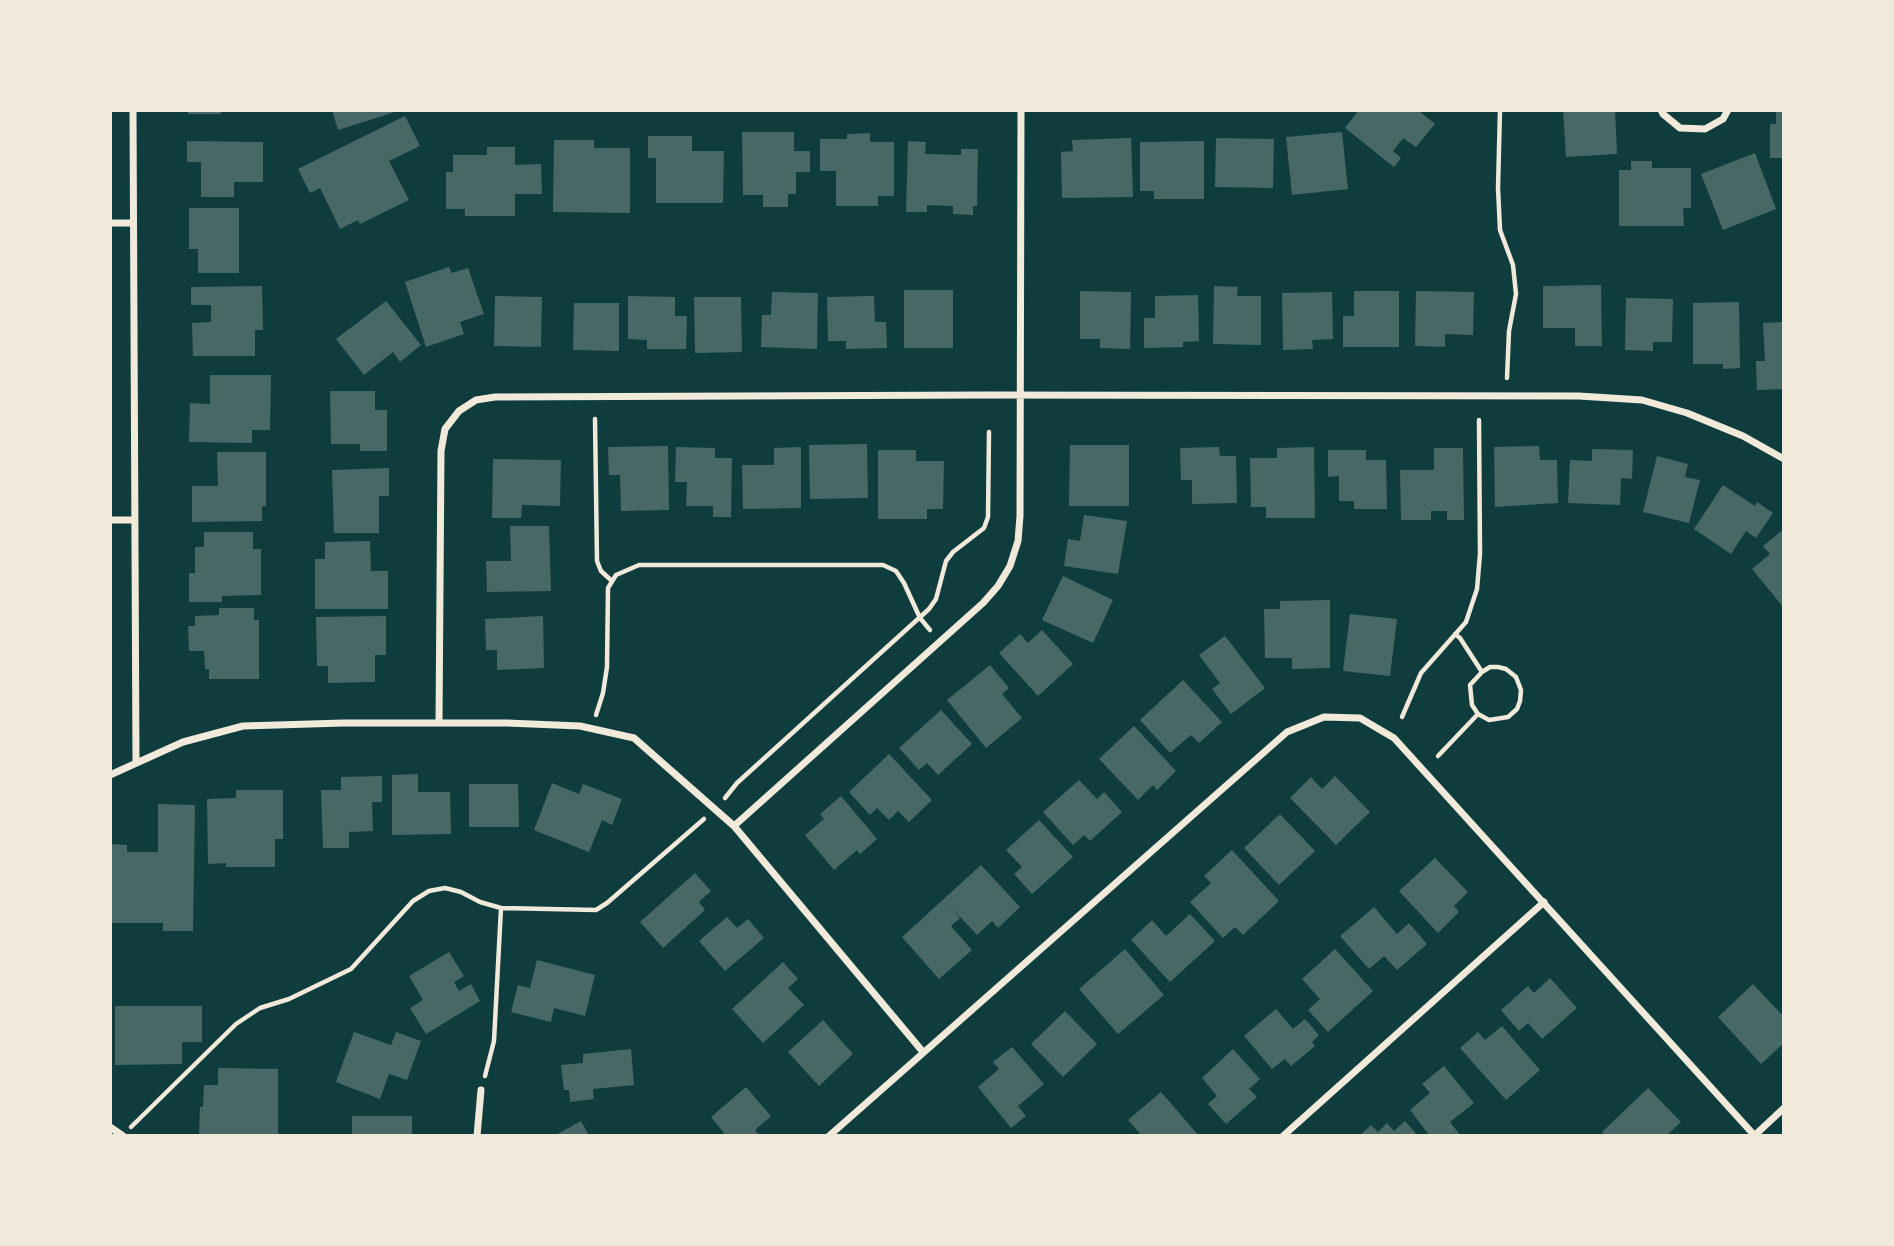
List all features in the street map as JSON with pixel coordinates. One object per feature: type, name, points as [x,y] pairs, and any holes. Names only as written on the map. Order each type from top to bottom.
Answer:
[{"type":"street","points":[[133,110],[136,763]]},
{"type":"street","points":[[734,826],[983,603],[999,586],[1010,566],[1020,516],[1021,110]]},
{"type":"street","points":[[1661,110],[1662,114],[1680,128],[1705,129],[1723,119],[1728,110]]},
{"type":"street","points":[[110,223],[133,223]]},
{"type":"street","points":[[439,723],[442,451],[445,429],[459,411],[476,400],[495,397],[1020,395],[1579,396],[1642,400],[1687,413],[1743,436],[1784,459]]},
{"type":"street","points":[[110,520],[135,520]]},
{"type":"street","points":[[829,1136],[1287,732],[1324,717],[1360,718],[1394,738],[1755,1136],[1784,1108]]},
{"type":"street","points":[[110,775],[183,742],[243,726],[507,723],[592,728],[634,738],[734,826],[923,1052]]},
{"type":"street","points":[[1283,1136],[1544,902]]},
{"type":"street","points":[[477,1136],[481,1090]]},
{"type":"street","points":[[110,1128],[123,1135]]},
{"type":"path","points":[[1500,110],[1497,188],[1500,230],[1513,265],[1516,294],[1509,331],[1507,378]]},
{"type":"path","points":[[595,419],[597,561],[612,582]]},
{"type":"path","points":[[1402,717],[1421,673],[1466,622],[1477,589],[1480,554],[1479,419]]},
{"type":"path","points":[[123,1135],[236,1024],[260,1008],[289,999],[351,968],[414,901],[429,891],[445,888],[501,908],[596,910],[607,903],[716,809],[737,783],[920,618],[936,599],[946,561],[953,552],[984,528],[988,517],[989,432]]},
{"type":"path","points":[[592,728],[603,693],[607,667],[608,588],[616,575],[625,569],[653,564],[883,565],[895,571],[904,583],[920,618],[940,642]]},
{"type":"path","points":[[1455,634],[1482,671]]},
{"type":"path","points":[[1498,667],[1506,669],[1516,677],[1521,690],[1520,701],[1517,709],[1508,717],[1489,720],[1478,715],[1472,705],[1470,685],[1482,671],[1498,667]]},
{"type":"path","points":[[1438,756],[1478,715]]},
{"type":"path","points":[[481,1090],[494,1041],[501,908]]},
{"type":"building","points":[[188,110],[221,110],[221,114],[188,114]]},
{"type":"building","points":[[332,110],[391,110],[392,113],[338,130]]},
{"type":"building","points":[[1359,110],[1418,110],[1435,124],[1416,147],[1403,138],[1393,151],[1401,158],[1394,167],[1345,128]]},
{"type":"building","points":[[1563,110],[1615,110],[1617,154],[1566,157]]},
{"type":"building","points":[[1776,110],[1784,110],[1784,158],[1770,158],[1770,124],[1776,124]]},
{"type":"building","points":[[405,116],[420,146],[389,161],[409,200],[360,224],[358,220],[340,229],[320,188],[310,193],[298,169]]},
{"type":"building","points":[[742,132],[794,132],[794,151],[810,151],[810,172],[796,172],[796,194],[788,194],[788,207],[763,207],[763,195],[743,195]]},
{"type":"building","points":[[1342,132],[1348,189],[1292,195],[1286,137]]},
{"type":"building","points":[[870,133],[870,142],[894,142],[894,196],[878,196],[878,206],[836,206],[836,171],[820,171],[820,139],[847,139],[847,134]]},
{"type":"building","points":[[648,136],[692,136],[692,151],[724,151],[723,203],[656,203],[656,158],[648,158]]},
{"type":"building","points":[[1131,138],[1133,197],[1062,198],[1061,152],[1073,151],[1072,140]]},
{"type":"building","points":[[1216,138],[1274,139],[1273,188],[1215,187]]},
{"type":"building","points":[[554,140],[594,140],[594,148],[630,148],[630,213],[553,212]]},
{"type":"building","points":[[187,141],[263,142],[263,182],[234,182],[234,197],[201,197],[201,162],[187,162]]},
{"type":"building","points":[[908,141],[926,142],[925,154],[961,155],[961,149],[978,149],[977,206],[973,206],[973,215],[953,214],[953,206],[927,205],[927,212],[906,212]]},
{"type":"building","points":[[1204,141],[1204,199],[1154,199],[1154,191],[1140,191],[1140,142]]},
{"type":"building","points":[[487,147],[515,147],[515,165],[541,164],[542,194],[515,194],[515,216],[465,216],[465,209],[446,209],[446,172],[453,172],[453,155],[487,155]]},
{"type":"building","points":[[1755,153],[1776,209],[1723,230],[1701,174]]},
{"type":"building","points":[[1631,161],[1652,161],[1652,168],[1691,168],[1691,208],[1683,208],[1684,226],[1619,226],[1619,170],[1631,170]]},
{"type":"building","points":[[189,208],[239,208],[239,273],[198,273],[198,249],[189,249]]},
{"type":"building","points":[[449,267],[452,273],[468,268],[484,314],[460,322],[464,334],[426,347],[405,282]]},
{"type":"building","points":[[1601,285],[1602,346],[1575,346],[1575,328],[1543,328],[1543,286]]},
{"type":"building","points":[[262,286],[263,330],[255,330],[255,356],[193,356],[192,323],[211,322],[211,305],[191,305],[191,287]]},
{"type":"building","points":[[1214,286],[1238,287],[1237,296],[1261,296],[1261,345],[1213,344]]},
{"type":"building","points":[[904,290],[953,290],[953,348],[904,348]]},
{"type":"building","points":[[1080,291],[1131,292],[1130,349],[1100,348],[1100,339],[1080,339]]},
{"type":"building","points":[[1354,291],[1399,291],[1399,347],[1343,347],[1343,316],[1354,316]]},
{"type":"building","points":[[1416,291],[1474,292],[1473,335],[1445,334],[1445,347],[1415,346]]},
{"type":"building","points":[[772,292],[818,293],[817,349],[761,347],[762,315],[771,315]]},
{"type":"building","points":[[1332,292],[1333,339],[1312,340],[1313,349],[1283,350],[1282,293]]},
{"type":"building","points":[[1198,295],[1199,341],[1183,342],[1183,347],[1144,348],[1144,318],[1155,318],[1155,296]]},
{"type":"building","points":[[495,296],[542,297],[541,347],[494,346]]},
{"type":"building","points":[[628,296],[675,297],[675,316],[687,316],[686,349],[647,349],[647,340],[628,339]]},
{"type":"building","points":[[874,296],[875,322],[886,322],[887,348],[846,349],[846,341],[828,341],[827,297]]},
{"type":"building","points":[[694,297],[741,297],[742,352],[695,353]]},
{"type":"building","points":[[1626,298],[1673,299],[1672,342],[1653,342],[1653,351],[1625,350]]},
{"type":"building","points":[[386,301],[421,345],[400,362],[393,352],[364,375],[336,339]]},
{"type":"building","points":[[1739,302],[1740,368],[1723,369],[1723,364],[1693,364],[1693,303]]},
{"type":"building","points":[[574,303],[619,303],[619,351],[573,350]]},
{"type":"building","points":[[1784,322],[1784,389],[1757,390],[1756,361],[1765,361],[1763,323]]},
{"type":"building","points":[[210,375],[271,375],[270,430],[252,430],[252,443],[189,442],[190,403],[210,404]]},
{"type":"building","points":[[330,391],[375,391],[375,410],[387,410],[387,451],[360,451],[360,444],[331,444]]},
{"type":"building","points":[[867,444],[868,498],[810,499],[809,445]]},
{"type":"building","points":[[1070,445],[1129,445],[1129,506],[1069,506]]},
{"type":"building","points":[[668,446],[669,510],[621,511],[620,475],[609,475],[608,447]]},
{"type":"building","points":[[1539,446],[1540,460],[1557,460],[1558,503],[1495,507],[1494,447]]},
{"type":"building","points":[[676,447],[715,448],[715,458],[732,458],[731,517],[713,517],[713,506],[686,506],[687,482],[675,482]]},
{"type":"building","points":[[801,447],[801,508],[743,509],[742,465],[774,465],[774,448]]},
{"type":"building","points":[[1219,447],[1220,456],[1236,456],[1237,503],[1192,504],[1192,480],[1181,480],[1180,448]]},
{"type":"building","points":[[1314,447],[1315,518],[1266,518],[1266,507],[1251,507],[1250,458],[1277,458],[1277,448]]},
{"type":"building","points":[[1434,448],[1463,448],[1464,520],[1447,520],[1447,511],[1431,511],[1431,520],[1401,520],[1400,470],[1434,470]]},
{"type":"building","points":[[1592,449],[1633,450],[1632,479],[1621,478],[1620,505],[1568,503],[1570,460],[1592,461]]},
{"type":"building","points":[[878,450],[916,450],[916,461],[944,461],[943,509],[927,509],[927,519],[878,519]]},
{"type":"building","points":[[1328,450],[1366,450],[1366,460],[1386,460],[1387,509],[1354,509],[1354,501],[1339,501],[1339,476],[1328,477]]},
{"type":"building","points":[[217,452],[266,452],[266,506],[262,506],[262,521],[192,522],[192,486],[218,486]]},
{"type":"building","points":[[1657,456],[1688,464],[1685,477],[1700,480],[1689,523],[1643,512]]},
{"type":"building","points":[[493,459],[561,460],[560,506],[522,505],[521,518],[492,518]]},
{"type":"building","points":[[389,468],[389,496],[379,496],[379,533],[334,533],[332,470]]},
{"type":"building","points":[[1723,485],[1755,506],[1757,502],[1773,513],[1756,538],[1746,531],[1731,554],[1694,529]]},
{"type":"building","points":[[1084,515],[1127,521],[1118,574],[1064,566],[1068,539],[1080,541]]},
{"type":"building","points":[[510,526],[549,526],[551,591],[487,592],[486,561],[511,561]]},
{"type":"building","points":[[1784,529],[1784,608],[1752,569],[1770,554],[1763,546]]},
{"type":"building","points":[[204,532],[253,532],[253,549],[261,549],[261,595],[222,596],[222,602],[189,602],[189,573],[195,573],[195,547],[204,547]]},
{"type":"building","points":[[370,541],[371,571],[388,571],[388,609],[315,609],[315,559],[325,559],[325,542]]},
{"type":"building","points":[[1063,576],[1113,600],[1093,643],[1042,620]]},
{"type":"building","points":[[1330,600],[1330,668],[1292,669],[1292,658],[1265,658],[1264,609],[1280,609],[1280,601]]},
{"type":"building","points":[[219,608],[254,608],[254,620],[259,620],[259,679],[209,679],[209,669],[205,669],[204,651],[189,651],[188,626],[195,626],[195,616],[219,615]]},
{"type":"building","points":[[1350,614],[1397,619],[1390,676],[1343,671]]},
{"type":"building","points":[[386,616],[386,655],[375,655],[375,682],[328,683],[328,666],[317,666],[316,617]]},
{"type":"building","points":[[543,616],[544,668],[497,670],[497,650],[486,650],[485,619]]},
{"type":"building","points":[[1042,630],[1073,664],[1038,696],[999,653],[1020,634],[1028,643]]},
{"type":"building","points":[[1225,636],[1265,688],[1231,714],[1212,689],[1220,683],[1199,655]]},
{"type":"building","points":[[990,665],[1009,688],[1002,694],[1022,718],[986,748],[947,700]]},
{"type":"building","points":[[1183,680],[1222,722],[1199,743],[1191,735],[1170,753],[1140,720]]},
{"type":"building","points":[[941,710],[972,744],[938,775],[927,763],[919,770],[899,748]]},
{"type":"building","points":[[1134,726],[1176,771],[1157,790],[1153,785],[1138,800],[1099,759]]},
{"type":"building","points":[[889,754],[932,800],[909,822],[898,811],[889,820],[877,808],[870,815],[849,792]]},
{"type":"building","points":[[418,774],[418,792],[450,792],[451,834],[392,835],[392,775]]},
{"type":"building","points":[[382,776],[382,802],[372,802],[373,831],[349,832],[349,848],[323,848],[321,790],[341,790],[341,777]]},
{"type":"building","points":[[1335,776],[1370,812],[1336,845],[1290,798],[1311,777],[1322,789]]},
{"type":"building","points":[[1079,780],[1097,799],[1104,792],[1122,812],[1090,841],[1084,835],[1073,845],[1043,812]]},
{"type":"building","points":[[552,783],[579,794],[583,784],[622,799],[612,825],[602,820],[589,852],[534,830]]},
{"type":"building","points":[[469,784],[518,784],[519,827],[469,827]]},
{"type":"building","points":[[236,790],[283,790],[283,839],[275,839],[275,867],[226,867],[226,863],[208,864],[207,799],[236,798]]},
{"type":"building","points":[[841,796],[877,839],[860,854],[857,850],[834,870],[805,835],[824,819],[820,814]]},
{"type":"building","points":[[158,804],[195,805],[193,931],[163,931],[163,923],[110,923],[110,844],[127,845],[127,852],[158,852]]},
{"type":"building","points":[[1280,814],[1315,851],[1279,885],[1244,848]]},
{"type":"building","points":[[1039,820],[1073,857],[1032,894],[1014,874],[1022,867],[1006,850]]},
{"type":"building","points":[[1232,850],[1279,901],[1243,935],[1235,927],[1223,938],[1190,902],[1211,883],[1204,876]]},
{"type":"building","points":[[1435,858],[1468,892],[1454,906],[1459,912],[1438,933],[1399,891]]},
{"type":"building","points":[[981,865],[1020,907],[998,928],[992,921],[977,935],[950,906],[960,918],[951,926],[972,950],[939,979],[902,937]]},
{"type":"building","points":[[695,873],[711,891],[699,902],[705,910],[663,948],[640,922]]},
{"type":"building","points":[[1374,907],[1397,934],[1409,923],[1427,944],[1397,970],[1384,956],[1369,969],[1340,936]]},
{"type":"building","points":[[1190,914],[1215,941],[1170,982],[1131,940],[1152,920],[1166,936]]},
{"type":"building","points":[[727,917],[737,928],[748,919],[764,938],[725,971],[699,941]]},
{"type":"building","points":[[1125,949],[1164,995],[1118,1034],[1079,989]]},
{"type":"building","points":[[1335,949],[1373,991],[1328,1032],[1308,1010],[1320,999],[1302,979]]},
{"type":"building","points":[[449,952],[464,976],[454,982],[459,991],[471,984],[480,1001],[426,1034],[410,1008],[423,1000],[409,976]]},
{"type":"building","points":[[537,960],[595,975],[585,1016],[554,1008],[551,1022],[511,1012],[518,985],[530,988]]},
{"type":"building","points":[[783,962],[798,979],[788,988],[804,1005],[763,1043],[732,1009]]},
{"type":"building","points":[[1550,978],[1577,1008],[1542,1039],[1528,1023],[1519,1031],[1501,1010],[1528,986],[1534,993]]},
{"type":"building","points":[[1753,984],[1784,1017],[1784,1043],[1761,1064],[1718,1017]]},
{"type":"building","points":[[115,1006],[202,1006],[202,1042],[182,1042],[182,1064],[115,1065]]},
{"type":"building","points":[[1276,1009],[1293,1029],[1305,1019],[1319,1035],[1312,1042],[1315,1046],[1291,1066],[1285,1059],[1272,1069],[1244,1036]]},
{"type":"building","points":[[1065,1011],[1097,1044],[1063,1077],[1031,1044]]},
{"type":"building","points":[[823,1020],[853,1054],[819,1086],[788,1052]]},
{"type":"building","points":[[1502,1026],[1540,1070],[1506,1100],[1460,1048],[1478,1032],[1485,1040]]},
{"type":"building","points":[[354,1032],[391,1045],[396,1032],[421,1041],[407,1080],[389,1074],[380,1099],[336,1082]]},
{"type":"building","points":[[1012,1047],[1044,1084],[1018,1106],[1026,1116],[1011,1128],[978,1087],[999,1069],[993,1062]]},
{"type":"building","points":[[631,1049],[634,1085],[593,1089],[594,1099],[570,1102],[569,1090],[564,1090],[561,1065],[583,1063],[583,1054]]},
{"type":"building","points":[[1233,1049],[1260,1079],[1249,1089],[1257,1097],[1226,1124],[1208,1104],[1217,1096],[1202,1078]]},
{"type":"building","points":[[1444,1066],[1474,1103],[1450,1122],[1459,1136],[1430,1136],[1410,1110],[1430,1093],[1422,1084]]},
{"type":"building","points":[[218,1068],[278,1069],[278,1136],[199,1136],[204,1085],[218,1085]]},
{"type":"building","points":[[746,1087],[771,1116],[755,1130],[760,1136],[721,1136],[724,1133],[711,1117]]},
{"type":"building","points":[[1648,1088],[1681,1122],[1666,1136],[1606,1136],[1602,1132]]},
{"type":"building","points":[[1161,1092],[1199,1136],[1142,1136],[1128,1120]]},
{"type":"building","points":[[352,1116],[412,1116],[412,1136],[352,1136]]},
{"type":"building","points":[[581,1121],[589,1136],[554,1136]]},
{"type":"building","points":[[1405,1121],[1418,1136],[1359,1136],[1371,1125],[1378,1132],[1387,1123],[1394,1131]]}]
